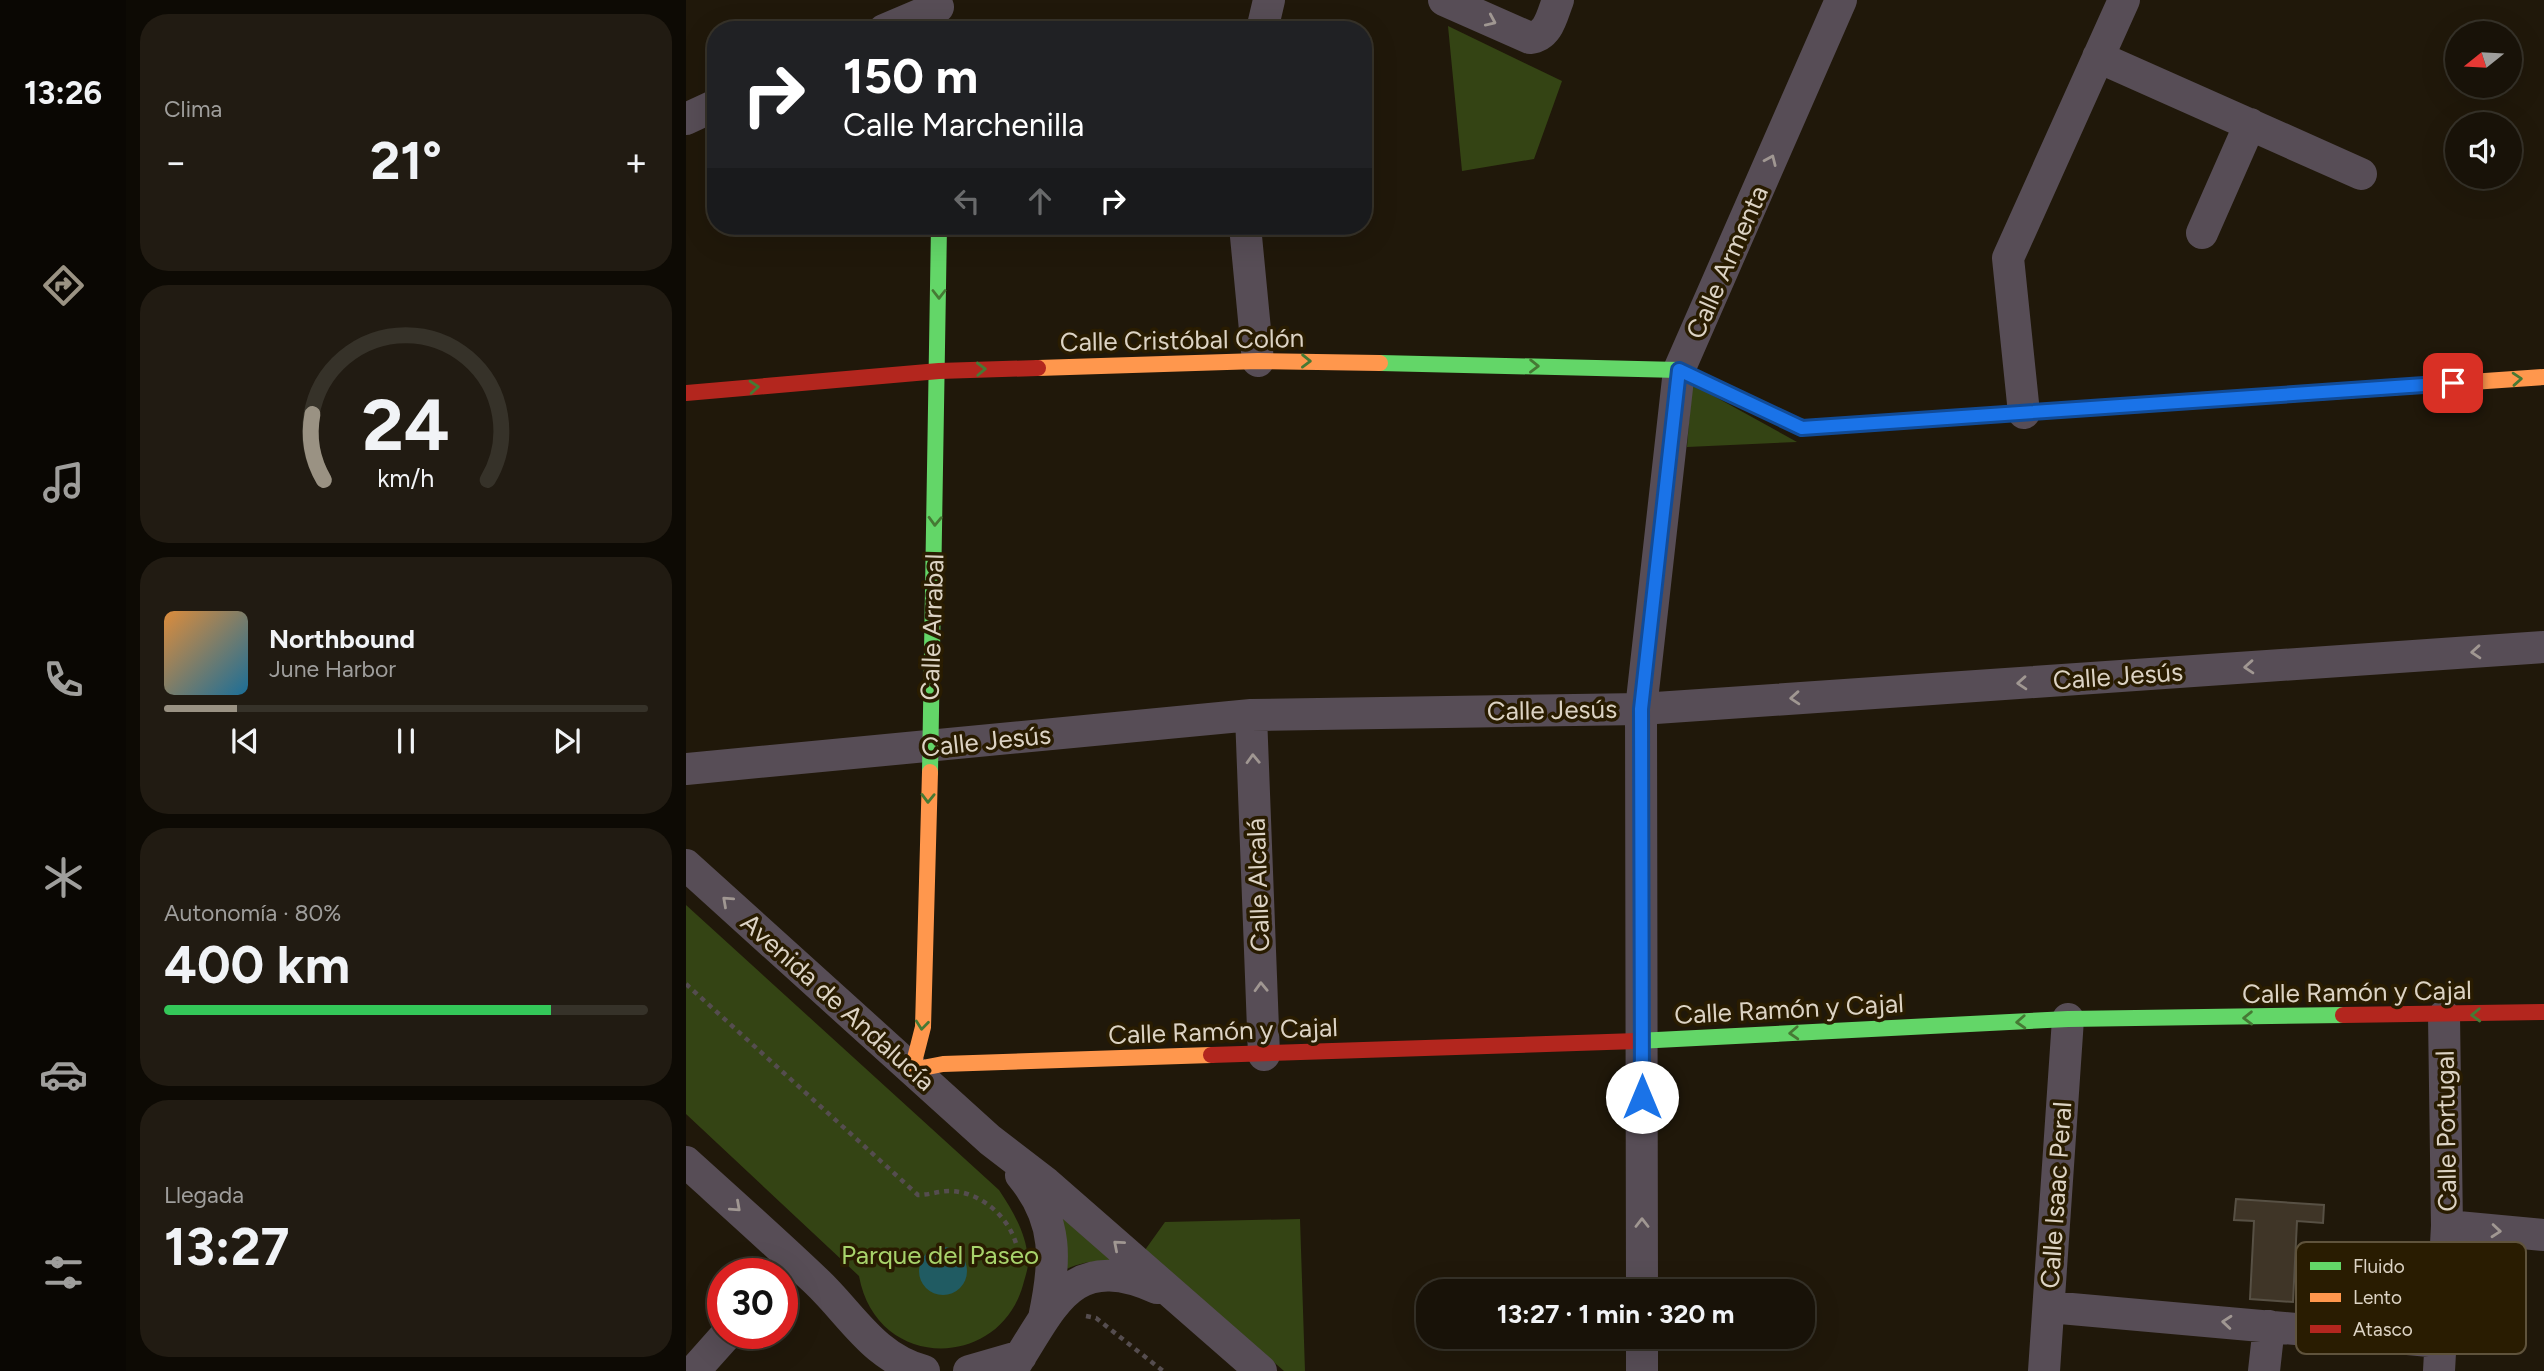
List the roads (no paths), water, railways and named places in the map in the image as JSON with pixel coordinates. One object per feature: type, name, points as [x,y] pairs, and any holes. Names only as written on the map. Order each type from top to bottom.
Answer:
[{"type":"street","points":[[1264,21],[1269,0]]},
{"type":"street","points":[[1444,0],[1530,38],[1539,37],[1545,31],[1558,0]]},
{"type":"street","name":"Calle Armenta","points":[[1642,1279],[1641,709],[1679,370],[1841,0]]},
{"type":"street","points":[[2024,413],[2008,258],[2124,0]]},
{"type":"street","points":[[911,21],[938,12]]},
{"type":"street","points":[[2098,57],[2361,174]]},
{"type":"street","points":[[686,119],[707,109]]},
{"type":"street","points":[[2202,233],[2250,124]]},
{"type":"street","name":"Calle Arrabal","points":[[912,1070],[923,1027],[925,987],[928,747],[939,371],[939,235]]},
{"type":"street","points":[[1246,235],[1258,360]]},
{"type":"street","name":"Calle Cristóbal Colón","points":[[686,393],[939,371],[1258,360],[1679,370]]},
{"type":"street","points":[[1679,370],[1802,428],[2544,377]]},
{"type":"street","name":"Calle Jesús","points":[[686,769],[1251,715],[1641,709],[2544,647]]},
{"type":"street","name":"Calle Alcalá","points":[[1251,715],[1264,1055]]},
{"type":"street","name":"Avenida de Andalucía","points":[[686,865],[990,1140],[1097,1227],[1167,1292]]},
{"type":"street","name":"Calle Ramón y Cajal","points":[[912,1070],[943,1064],[1642,1041],[2067,1019],[2444,1016],[2544,1012]]},
{"type":"street","name":"Calle Portugal","points":[[2444,1016],[2446,1242]]},
{"type":"street","name":"Calle Isaac Peral","points":[[2044,1371],[2067,1019]]},
{"type":"street","name":"Avenida de Andalucía","points":[[990,1140],[1035,1192],[1046,1213],[1052,1236],[1048,1315]]},
{"type":"street","points":[[686,1161],[778,1258]]},
{"type":"street","points":[[2447,1226],[2544,1235]]},
{"type":"street","points":[[969,1371],[1016,1364],[1071,1286],[1086,1277],[1103,1273],[1136,1279],[1167,1292],[1261,1371]]},
{"type":"street","points":[[798,1275],[833,1298],[872,1344],[892,1359],[924,1371]]},
{"type":"street","points":[[2049,1307],[2269,1326],[2296,1331]]},
{"type":"street","points":[[2264,1371],[2269,1326]]},
{"type":"street","points":[[694,1371],[714,1349]]},
{"type":"street","points":[[1642,1349],[1642,1371]]},
{"type":"water","points":[[943,1247],[960,1254],[967,1271],[960,1288],[943,1295],[926,1288],[919,1271],[926,1254]]},
{"type":"park label","name":"Parque del Paseo","points":[[940,1255]]}]
